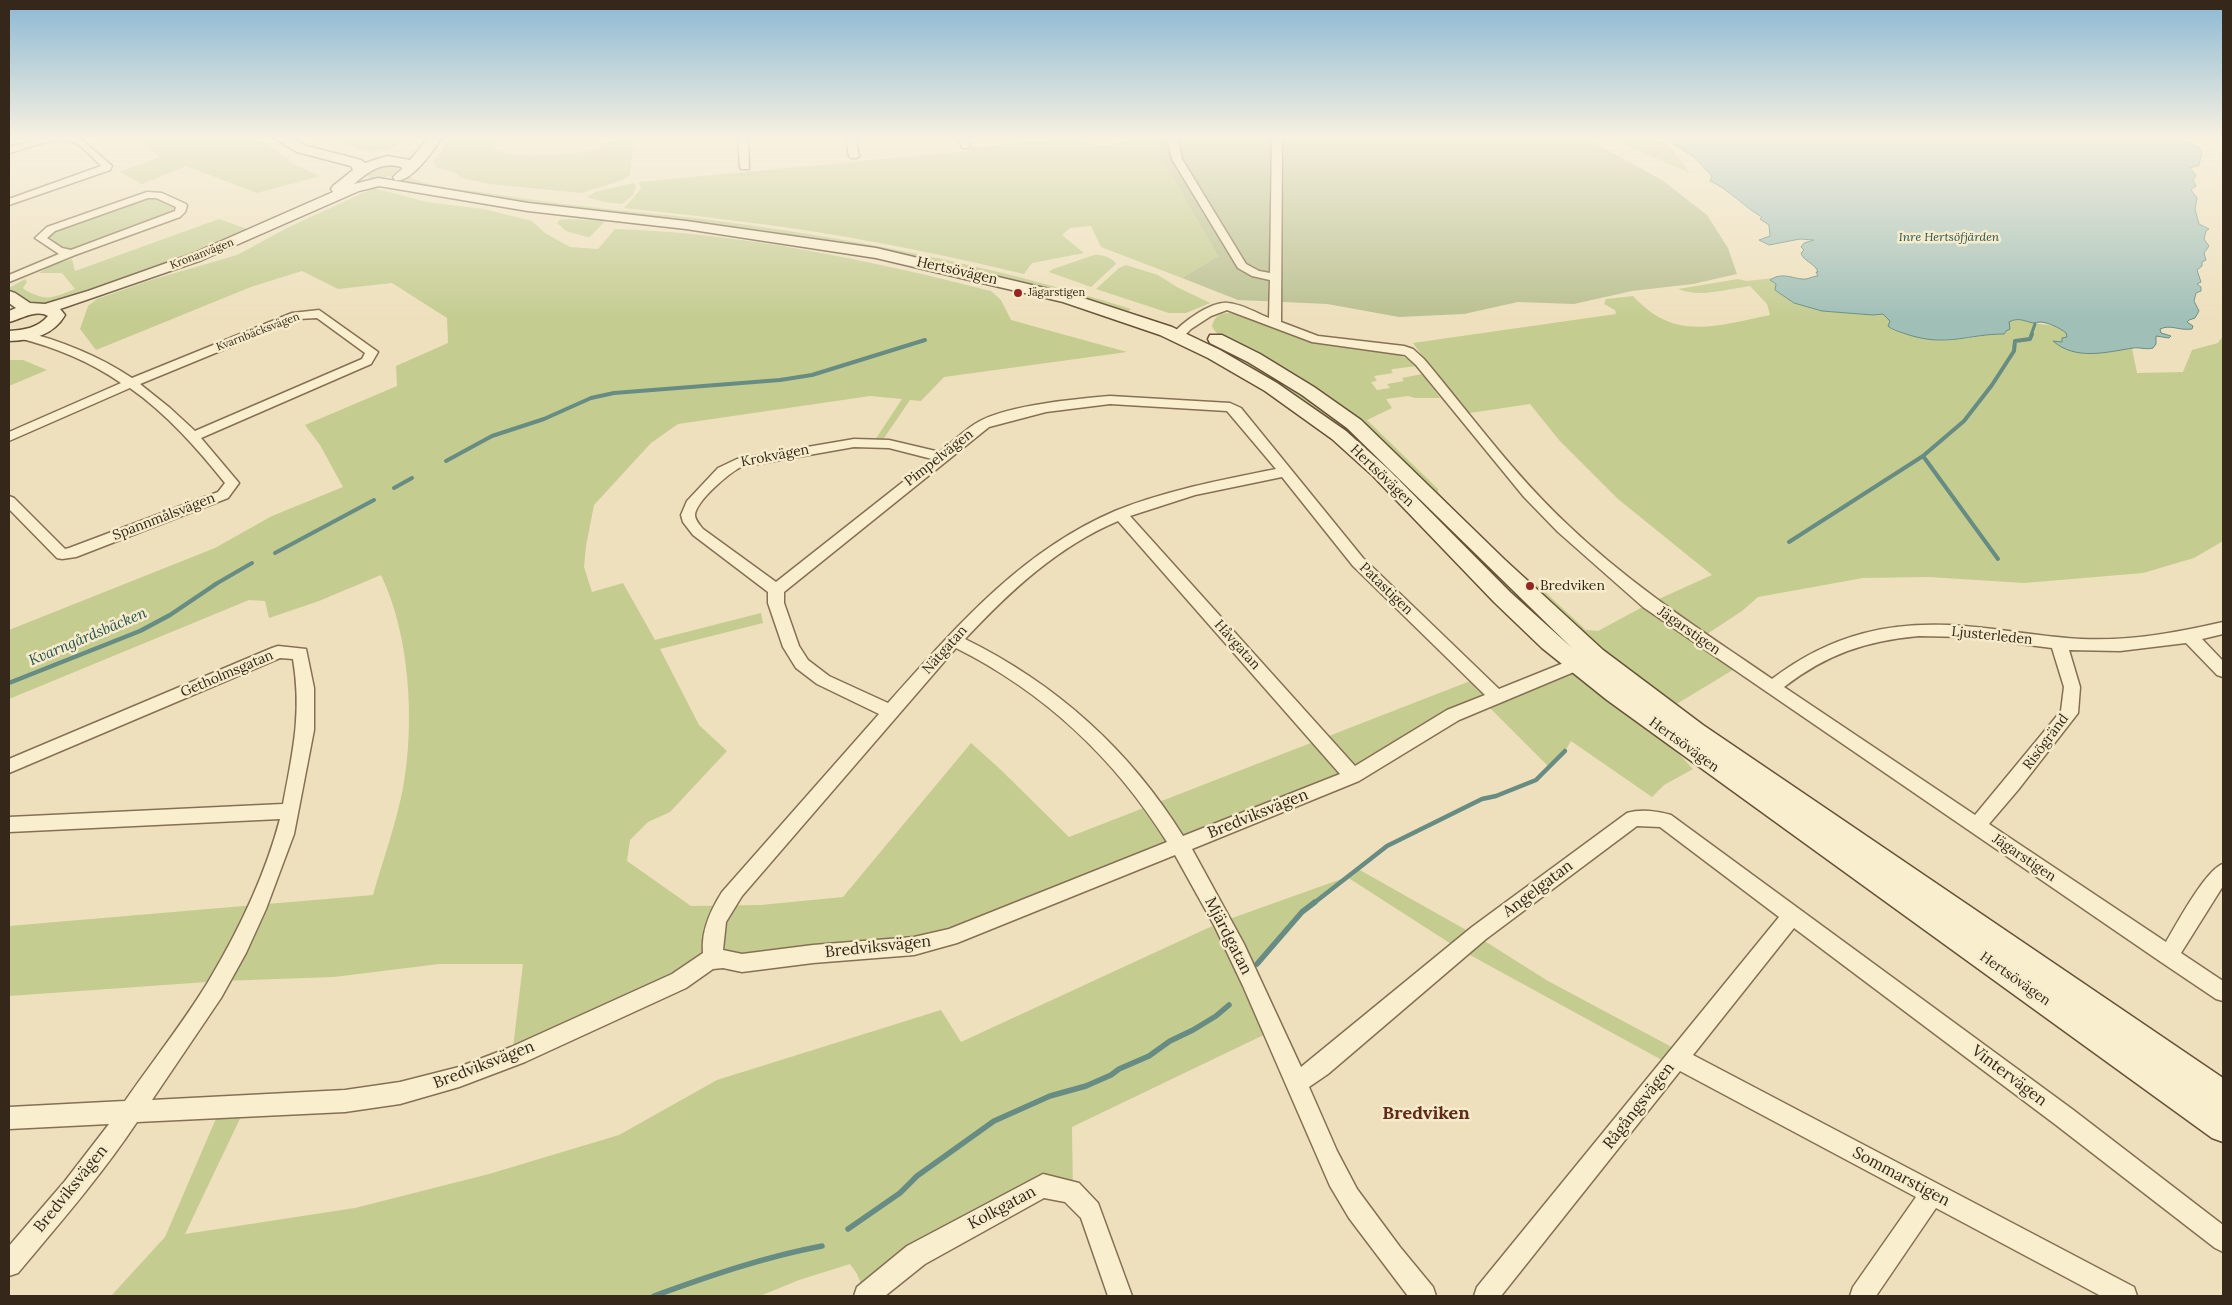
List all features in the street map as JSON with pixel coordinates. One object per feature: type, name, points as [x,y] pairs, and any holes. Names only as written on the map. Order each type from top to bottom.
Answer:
[{"type":"main road","name":"Kronanvägen","points":[[308,208],[322,198]]},
{"type":"main road","name":"Kronanvägen","points":[[48,314],[94,294],[215,250],[331,198]]},
{"type":"main road","name":"Hertsövägen","points":[[473,198],[528,207],[696,226],[876,253],[1068,298],[1182,331]]},
{"type":"main road","name":"Hertsövägen","points":[[545,198],[773,225],[930,252],[1015,271],[1089,291],[1182,331],[1254,358],[1308,391],[1354,424],[1497,564],[1587,660],[1682,743],[2223,1127]]},
{"type":"main road","points":[[9,296],[24,306],[48,314]]},
{"type":"main road","points":[[9,317],[48,314]]},
{"type":"main road","points":[[13,336],[38,330],[48,314]]},
{"type":"main road","name":"Hertsövägen","points":[[1587,660],[1695,731],[2223,1096]]},
{"type":"street","points":[[71,252],[59,251],[40,238],[51,229],[137,198]]},
{"type":"street","points":[[9,279],[71,252],[88,248],[180,212],[182,206],[164,198]]},
{"type":"street","points":[[1201,198],[1242,266],[1256,274],[1275,277]]},
{"type":"street","points":[[1274,325],[1276,198]]},
{"type":"street","name":"Jägarstigen","points":[[1182,331],[1208,312],[1227,306],[1274,325],[1325,341],[1400,349],[1415,357],[1529,494],[1602,565],[1649,603],[2223,992]]},
{"type":"street","points":[[48,314],[57,343]]},
{"type":"street","name":"Kvarnbäcksvägen","points":[[9,437],[129,384],[296,316],[319,314],[372,352],[368,361],[193,437]]},
{"type":"street","name":"Spannmålsvägen","points":[[9,501],[62,554],[71,554],[223,495],[232,482],[210,454],[164,407],[89,357],[57,343],[13,336]]},
{"type":"street","name":"Pimpelvägen","points":[[776,590],[942,456],[978,428],[997,418],[1091,402],[1126,400],[1230,407],[1236,411],[1285,472]]},
{"type":"street","name":"Krokvägen","points":[[776,590],[698,532],[690,522],[688,515],[692,504],[723,471],[747,460],[854,443],[889,444],[942,456]]},
{"type":"street","name":"Nätgatan","points":[[714,959],[712,934],[728,899],[954,640],[990,604],[1033,567],[1074,538],[1144,504],[1200,489],[1285,472]]},
{"type":"street","name":"Patastigen","points":[[1285,472],[1358,562],[1497,697]]},
{"type":"street","name":"Håvgatan","points":[[1120,514],[1353,776]]},
{"type":"street","points":[[776,590],[776,603],[785,630],[791,647],[802,664],[823,680],[891,712]]},
{"type":"street","name":"Ljusterleden","points":[[1772,688],[1809,661],[1835,649],[1874,636],[1896,633],[1943,631],[1978,633],[2059,643],[2102,645],[2191,638],[2223,628]]},
{"type":"street","points":[[2191,638],[2223,671]]},
{"type":"street","name":"Mjärdgatan","points":[[954,640],[1003,666],[1033,686],[1068,714],[1127,772],[1155,808],[1218,914],[1278,1040],[1310,1118],[1348,1197],[1407,1277],[1424,1296]]},
{"type":"street","name":"Risögränd","points":[[1976,826],[2030,764],[2069,713],[2072,687],[2059,643]]},
{"type":"street","name":"Getholmsgatan","points":[[9,766],[278,652],[300,653],[306,688],[305,730],[291,811],[285,834],[256,910],[228,968],[131,1112]]},
{"type":"street","name":"Bredviksvägen","points":[[9,1118],[345,1101],[400,1093],[473,1072],[516,1055],[679,981],[705,962],[714,959],[742,963],[936,942],[1353,776],[1453,715],[1587,660]]},
{"type":"street","points":[[9,824],[291,811]]},
{"type":"street","name":"Angelgatan","points":[[1296,1083],[1320,1067],[1479,932],[1634,818],[1664,820],[1792,915]]},
{"type":"street","points":[[2168,956],[2207,893],[2223,872]]},
{"type":"street","name":"Rågångsvägen","points":[[1486,1296],[1792,915]]},
{"type":"street","name":"Vintervägen","points":[[1792,915],[2064,1117],[2223,1240]]},
{"type":"street","name":"Sommarstigen","points":[[1677,1058],[2125,1296]]},
{"type":"street","name":"Bredviksvägen","points":[[9,1264],[74,1189],[131,1112]]},
{"type":"street","name":"Kolkgatan","points":[[866,1296],[916,1255],[1043,1186],[1071,1191],[1090,1211],[1120,1296]]},
{"type":"street","points":[[1862,1296],[1932,1194]]},
{"type":"green space","points":[[142,198],[161,198],[184,208],[70,252],[58,250],[41,236]]},
{"type":"green space","points":[[352,198],[411,198],[427,202],[484,209],[532,221],[545,233],[570,247],[598,249],[615,229],[710,236],[758,242],[852,259],[991,291],[1001,300],[1011,320],[1127,352],[944,377],[921,401],[910,400],[880,444],[873,443],[902,399],[870,396],[678,424],[651,443],[594,505],[584,567],[592,592],[623,583],[655,640],[761,613],[763,623],[660,649],[699,725],[727,751],[670,812],[648,822],[630,840],[627,861],[691,906],[761,905],[843,897],[971,743],[1069,837],[1478,678],[1498,697],[1578,664],[1666,740],[1693,769],[1664,785],[1652,797],[1571,741],[1565,751],[1548,766],[1485,703],[1353,773],[936,940],[729,960],[512,1056],[523,964],[439,964],[334,977],[221,981],[9,996],[9,926],[373,895],[403,788],[409,736],[409,708],[404,652],[391,599],[381,575],[319,601],[269,618],[265,601],[249,600],[9,699],[9,630],[215,548],[272,516],[343,487],[320,445],[305,425],[397,386],[396,366],[448,343],[447,318],[392,283],[338,289],[302,271],[251,287],[96,350],[80,329],[88,306],[97,299],[151,280],[237,255],[287,228]]},
{"type":"green space","points":[[494,198],[520,198],[805,233],[969,265],[1024,278],[1131,309],[1128,311],[968,269],[860,247],[755,230]]},
{"type":"green space","points":[[590,198],[629,198],[622,204]]},
{"type":"green space","points":[[633,198],[1184,198],[1218,256],[1182,278],[1101,247],[1091,226],[1070,228],[1062,235],[1084,253],[1032,263],[1024,274],[913,249],[818,232],[624,208]]},
{"type":"green space","points":[[1184,198],[1685,198],[1707,215],[1728,248],[1737,274],[1693,284],[1632,291],[1574,304],[1518,302],[1464,314],[1399,317],[1327,304],[1238,300],[1182,278],[1218,256]]},
{"type":"green space","points":[[219,219],[250,230],[217,246],[50,305],[34,305],[9,291],[9,288],[25,279],[27,282],[23,288],[33,294],[45,297],[61,295],[75,289],[62,273],[39,273],[52,265],[72,259],[75,271]]},
{"type":"green space","points":[[559,220],[605,221],[590,237],[587,237],[566,231],[557,223]]},
{"type":"green space","points":[[1094,255],[1107,257],[1116,264],[1091,287],[1049,272],[1053,269]]},
{"type":"green space","points":[[1126,265],[1158,275],[1177,287],[1210,303],[1186,313],[1169,313],[1096,289],[1119,268]]},
{"type":"green space","points":[[1773,278],[1770,280],[1776,285],[1775,290],[1785,297],[1822,311],[1883,314],[1890,321],[1891,329],[1919,338],[1943,341],[2004,334],[2009,322],[2015,320],[2058,327],[2066,333],[2067,337],[2062,342],[2054,341],[2083,348],[2112,351],[2132,348],[2137,373],[2183,372],[2192,350],[2218,343],[2223,336],[2223,541],[2194,558],[2143,573],[2024,583],[1929,577],[1863,578],[1758,597],[1742,611],[1701,638],[1741,665],[1670,708],[1596,656],[1387,445],[1354,419],[1320,396],[1250,351],[1223,338],[1212,326],[1214,320],[1220,315],[1225,313],[1237,314],[1255,319],[1300,338],[1379,349],[1394,353],[1417,366],[1393,369],[1391,370],[1393,373],[1374,376],[1377,381],[1371,382],[1377,390],[1390,388],[1387,384],[1404,381],[1402,378],[1422,374],[1440,398],[1415,398],[1408,396],[1386,399],[1392,408],[1367,420],[1438,489],[1438,492],[1499,556],[1544,591],[1586,630],[1598,631],[1650,603],[1712,575],[1618,499],[1559,440],[1530,404],[1463,414],[1423,365],[1428,364],[1413,343],[1616,314],[1615,310],[1604,304],[1606,299],[1633,296],[1650,312],[1670,322],[1698,327],[1727,324],[1770,315],[1767,304],[1750,286],[1704,293],[1686,292],[1678,289],[1738,279],[1747,281]]},
{"type":"green space","points":[[1217,344],[1282,380],[1349,427],[1534,612],[1529,614],[1395,479],[1211,348]]},
{"type":"green space","points":[[9,360],[23,360],[47,370],[9,386]]},
{"type":"green space","points":[[1358,869],[1475,935],[1548,981],[1681,1052],[1671,1065],[1459,949],[1347,877]]},
{"type":"green space","points":[[1347,877],[1302,912],[1258,964],[1256,970],[1274,1030],[1072,1127],[1073,1194],[1040,1187],[895,1268],[866,1296],[857,1274],[850,1264],[799,1280],[760,1296],[111,1296],[165,1237],[221,1107],[246,1106],[185,1234],[355,1208],[489,1174],[619,1135],[717,1080],[941,1010],[961,1042],[1221,922]]},
{"type":"water","name":"Inre Hertsöfjärden","points":[[1736,198],[2197,198],[2195,209],[2199,224],[2209,229],[2206,231],[2204,239],[2209,246],[2204,253],[2206,260],[2202,262],[2202,266],[2197,270],[2201,282],[2197,284],[2201,287],[2201,291],[2196,293],[2194,301],[2199,311],[2195,318],[2187,322],[2193,326],[2192,329],[2168,327],[2160,329],[2161,333],[2171,336],[2169,338],[2156,336],[2156,344],[2153,348],[2133,348],[2092,354],[2072,351],[2062,347],[2053,341],[2062,342],[2062,338],[2067,337],[2066,333],[2055,326],[2041,322],[2033,323],[2015,320],[2009,322],[2010,329],[2004,334],[1947,340],[1935,340],[1909,335],[1888,326],[1890,321],[1883,314],[1822,311],[1794,303],[1775,290],[1776,284],[1770,280],[1775,277],[1784,276],[1806,279],[1818,276],[1817,269],[1801,253],[1804,250],[1801,247],[1804,243],[1814,240],[1800,239],[1769,245],[1759,240],[1770,236],[1769,225],[1760,219],[1762,217]]},
{"type":"waterway","points":[[2031,335],[2035,324]]},
{"type":"waterway","points":[[1923,456],[1964,421],[1992,385],[2014,351],[2015,341],[2030,339],[2032,334]]},
{"type":"waterway","points":[[446,461],[492,436],[544,419],[591,398],[614,393],[780,380],[812,375],[925,340]]},
{"type":"waterway","points":[[1789,542],[1923,456]]},
{"type":"waterway","points":[[1923,456],[1998,559]]},
{"type":"waterway","points":[[394,488],[412,478]]},
{"type":"waterway","points":[[275,553],[374,500]]},
{"type":"waterway","name":"Kvarngårdsbäcken","points":[[214,585],[252,563]]},
{"type":"waterway","name":"Kvarngårdsbäcken","points":[[9,683],[140,631],[170,615],[216,584]]},
{"type":"waterway","points":[[1314,903],[1387,846],[1482,799],[1496,796],[1536,780],[1565,751]]},
{"type":"waterway","points":[[1257,964],[1302,912],[1315,902]]},
{"type":"waterway","points":[[848,1229],[900,1193],[917,1176],[994,1121],[1050,1096],[1086,1086],[1111,1075],[1119,1069],[1149,1056],[1170,1041],[1193,1030],[1216,1016],[1229,1005]]},
{"type":"waterway","points":[[654,1296],[737,1268],[822,1246]]},
{"type":"place","name":"Jägarstigen","points":[[1018,293]]},
{"type":"place","name":"Bredviken","points":[[1530,586]]},
{"type":"district","name":"Bredviken","points":[[1426,1114]]}]
